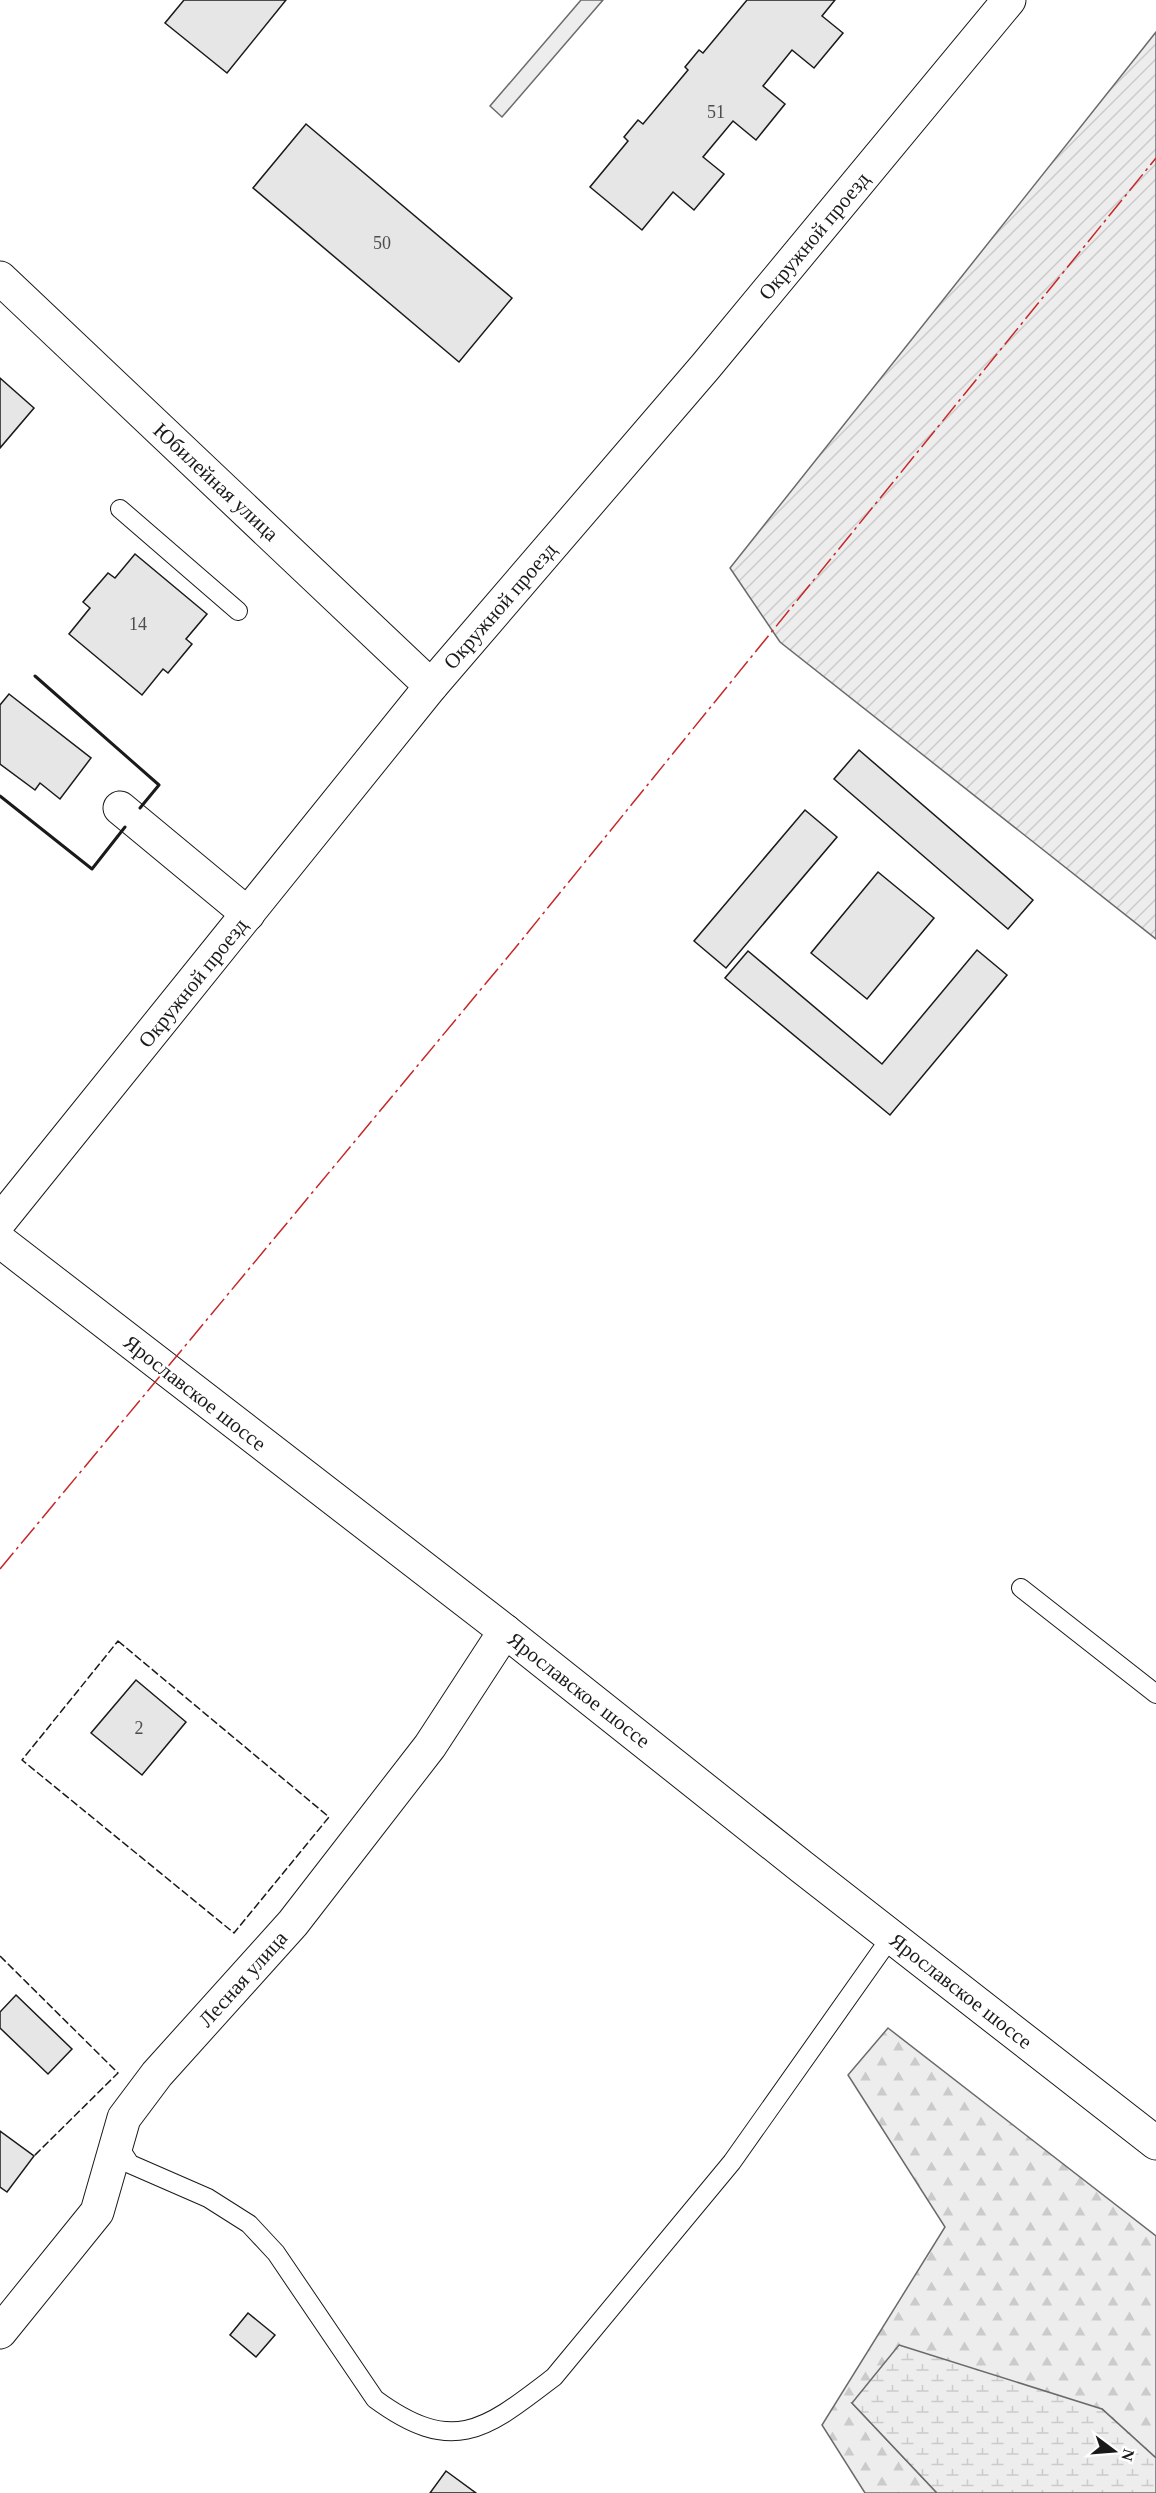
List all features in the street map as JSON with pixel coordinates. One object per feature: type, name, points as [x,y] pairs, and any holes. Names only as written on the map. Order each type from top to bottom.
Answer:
[{"type":"street","name":"Окружной проезд","points":[[0,1221],[431,686],[706,366],[1009,0]]},
{"type":"street","name":"Юбилейная улица","points":[[0,278],[431,686]]},
{"type":"street","points":[[120,808],[248,914]]},
{"type":"street","name":"Ярославское шоссе","points":[[0,1241],[505,1631],[891,1937],[1156,2143]]},
{"type":"street","name":"Лесная улица","points":[[0,2332],[97,2212],[124,2118],[150,2083],[293,1923],[430,1746],[505,1631]]},
{"type":"lane","points":[[120,509],[238,611]]},
{"type":"lane","points":[[1021,1588],[1156,1694]]},
{"type":"lane","points":[[117,2144],[130,2163],[208,2198],[249,2224],[276,2253],[375,2399],[398,2416],[425,2428],[456,2432],[484,2426],[554,2377],[732,2162],[891,1937]]},
{"type":"green space","points":[[1156,32],[1156,939],[780,642],[730,568]]},
{"type":"green space","points":[[888,2028],[1156,2236],[1156,2458],[1102,2409],[852,2403],[937,2493],[865,2493],[822,2425],[945,2227],[848,2075]]},
{"type":"green space","points":[[899,2345],[1102,2409],[1156,2458],[1156,2493],[937,2493],[852,2403]]},
{"type":"shaded area","points":[[581,0],[603,0],[502,117],[490,106]]},
{"type":"building","points":[[184,0],[286,0],[227,73],[165,23]]},
{"type":"building","points":[[747,0],[835,0],[822,16],[843,33],[814,68],[792,50],[763,86],[785,104],[756,140],[733,121],[703,157],[724,174],[694,210],[673,192],[642,230],[590,187],[628,141],[624,137],[638,120],[643,124],[688,70],[685,67],[699,50],[703,53]]},
{"type":"building","points":[[306,124],[512,298],[459,362],[253,188]]},
{"type":"building","points":[[0,378],[34,408],[0,448]]},
{"type":"building","points":[[135,554],[207,614],[186,639],[192,644],[168,673],[163,669],[142,695],[69,634],[90,608],[83,602],[108,573],[115,578]]},
{"type":"building","points":[[9,694],[91,758],[60,799],[40,783],[35,790],[0,764],[0,705]]},
{"type":"building","points":[[859,750],[1033,900],[1008,929],[834,779]]},
{"type":"building","points":[[805,810],[837,837],[726,968],[694,941]]},
{"type":"building","points":[[878,872],[934,918],[867,999],[811,953]]},
{"type":"building","points":[[977,950],[1007,975],[890,1115],[725,978],[748,951],[882,1064]]},
{"type":"building","points":[[136,1680],[186,1722],[142,1775],[91,1733]]},
{"type":"building","points":[[16,1995],[72,2049],[48,2074],[0,2028],[0,2012]]},
{"type":"building","points":[[0,2131],[34,2156],[7,2192],[0,2187]]},
{"type":"building","points":[[248,2313],[275,2335],[256,2357],[230,2335]]},
{"type":"building","points":[[446,2471],[476,2493],[430,2493]]},
{"type":"fence","points":[[118,1641],[329,1817],[234,1933],[22,1760],[118,1641]]},
{"type":"fence","points":[[0,1956],[118,2073],[34,2156]]},
{"type":"wall","points":[[35,676],[159,785],[140,808]]},
{"type":"wall","points":[[0,796],[92,869],[125,827]]},
{"type":"power","points":[[0,1569],[516,947],[1156,158]]}]
